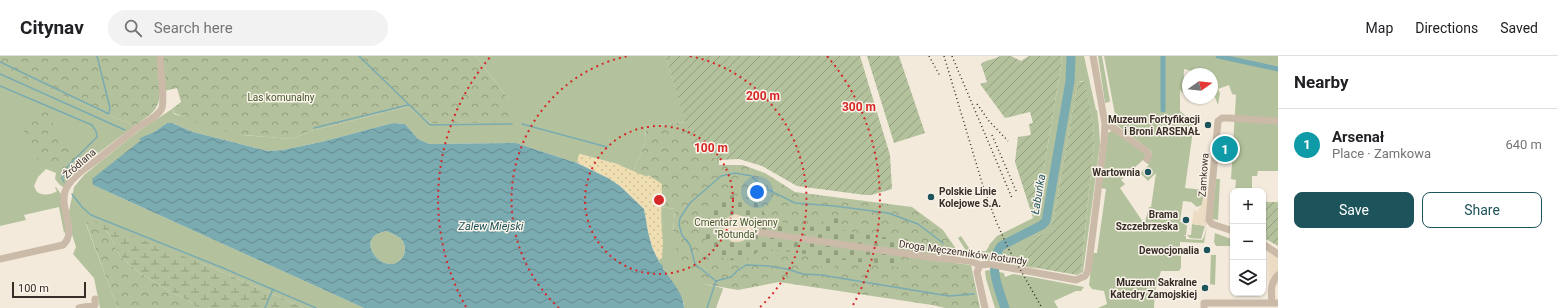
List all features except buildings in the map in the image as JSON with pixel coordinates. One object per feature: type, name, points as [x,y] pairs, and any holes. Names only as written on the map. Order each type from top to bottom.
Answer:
[{"type":"street","name":"Źródlana","points":[[0,259],[63,245],[67,242],[69,235],[64,196],[67,187],[80,173],[134,130],[158,114],[161,109],[160,56]]},
{"type":"street","points":[[1094,56],[1105,124],[1114,128],[1146,151],[1149,155],[1147,159]]},
{"type":"street","name":"Zamkowa","points":[[1230,230],[1212,224],[1209,220],[1216,126],[1218,121],[1222,118],[1228,118],[1278,121]]},
{"type":"street","name":"Droga Męczenników Rotundy","points":[[757,232],[928,257],[970,261],[980,265],[989,264],[1076,280],[1086,275],[1088,271],[1103,157],[1105,124]]},
{"type":"street","points":[[1266,245],[1278,254]]},
{"type":"street","points":[[980,265],[977,272],[985,308]]},
{"type":"street","points":[[1204,306],[1272,304],[1271,286],[1274,279],[1278,275]]},
{"type":"street","points":[[78,308],[95,305],[95,299]]},
{"type":"green space","name":"Las komunalny","points":[[0,56],[476,56],[509,100],[511,122],[431,123],[407,107],[310,131],[292,139],[243,135],[210,128],[174,113],[172,109],[181,102],[177,88],[160,92],[156,108],[135,126],[1,69]]},
{"type":"green space","points":[[476,56],[665,56],[686,122],[646,126],[645,143],[633,172],[617,164],[580,154],[577,163],[516,143],[429,144],[418,139],[405,124],[393,123],[321,142],[283,150],[268,151],[193,132],[172,123],[167,123],[154,132],[141,138],[140,141],[93,185],[364,308],[304,308],[204,264],[86,224],[118,308],[100,308],[94,278],[73,254],[76,247],[71,231],[69,211],[74,187],[84,175],[136,133],[172,109],[174,114],[243,135],[292,139],[310,131],[407,107],[431,123],[509,100]]},
{"type":"green space","points":[[665,56],[860,56],[890,155],[892,189],[871,195],[865,195],[797,186],[762,166],[739,159],[719,160],[695,147],[692,143]]},
{"type":"green space","points":[[867,56],[899,56],[925,133],[894,143]]},
{"type":"green space","points":[[1000,56],[1011,56],[1021,61],[1029,56],[1061,56],[1062,60],[1037,210],[1033,218],[1015,162],[1018,137],[1031,135],[1029,124],[1033,123],[1030,112],[1005,118],[980,84],[987,82],[981,64]]},
{"type":"green space","points":[[1061,56],[1084,56],[1097,110],[1099,127],[1100,145],[1083,272],[1081,273],[1094,142],[1093,121],[1083,81],[1078,81],[1053,221],[1048,230],[1038,236],[1031,267],[1038,269],[970,257],[958,238],[961,236],[973,254],[986,251],[997,236],[1033,218],[1037,210],[1062,60]]},
{"type":"green space","points":[[1098,56],[1102,56],[1110,101],[1105,103]]},
{"type":"green space","points":[[1104,56],[1278,56],[1278,171],[1258,171],[1257,176],[1252,176],[1252,188],[1235,188],[1236,180],[1231,179],[1236,95],[1232,94],[1229,85],[1218,89],[1218,68],[1182,68],[1180,111],[1194,123],[1185,188],[1205,190],[1202,205],[1197,207],[1191,202],[1183,201],[1180,222],[1185,223],[1187,226],[1186,235],[1183,235],[1186,236],[1186,239],[1202,240],[1207,226],[1204,243],[1180,242],[1181,268],[1179,271],[1161,271],[1155,291],[1154,308],[1098,308],[1107,304],[1104,291],[1092,289],[1089,285],[1093,253],[1097,253],[1106,189],[1101,188],[1108,133],[1112,130],[1152,154],[1151,151],[1117,125]],"holes":[[[1143,160],[1149,165],[1140,173],[1148,181],[1156,173],[1151,207],[1149,207],[1145,222],[1143,222],[1120,188],[1125,184],[1121,180]]]},
{"type":"green space","points":[[0,68],[135,126],[97,154],[63,187],[55,179],[56,173],[46,169],[38,177],[34,186],[37,192],[42,194],[50,194],[57,191],[55,188],[56,187],[61,194],[66,232],[64,233],[59,207],[24,215],[26,220],[0,226]]},
{"type":"green space","points":[[1078,81],[1084,82],[1093,121],[1094,142],[1081,273],[1077,275],[1031,267],[1023,246],[1024,243],[1045,232],[1053,221]]},
{"type":"green space","points":[[1218,89],[1220,93],[1218,104]]},
{"type":"green space","points":[[30,108],[40,109],[49,113],[54,125],[71,146],[78,165],[70,172],[61,173],[50,160],[41,165],[25,140],[24,130]]},
{"type":"green space","points":[[686,122],[693,143],[704,152],[719,160],[719,165],[743,165],[765,173],[795,192],[912,207],[943,230],[959,253],[954,256],[955,263],[971,265],[980,308],[945,308],[779,282],[738,290],[704,284],[690,273],[678,256],[673,232],[675,209],[661,207],[662,190],[647,177],[633,172],[645,143],[646,126]]},
{"type":"green space","points":[[1216,179],[1220,179],[1218,220],[1212,219]]},
{"type":"green space","name":"Cmentarz Wojenny \"Rotunda\"","points":[[732,195],[744,197],[754,201],[762,209],[767,220],[823,228],[824,218],[830,216],[837,217],[840,222],[840,230],[901,240],[897,267],[837,259],[835,267],[831,271],[824,270],[820,266],[821,256],[762,248],[746,258],[731,260],[718,255],[709,245],[704,232],[705,218],[714,205]]},
{"type":"green space","points":[[1266,202],[1278,202],[1278,246],[1266,239]]},
{"type":"green space","points":[[661,207],[675,209],[673,232],[704,284],[723,289],[716,308],[684,308],[684,303],[658,260],[662,258]]},
{"type":"green space","points":[[94,221],[109,234],[120,256],[136,270],[198,308],[118,308],[86,223]]},
{"type":"green space","points":[[94,221],[204,264],[304,308],[198,308],[136,270],[120,256],[109,234]]},
{"type":"green space","points":[[1192,224],[1205,226],[1201,239],[1190,238],[1187,235],[1191,235]]},
{"type":"green space","points":[[386,231],[400,238],[405,247],[403,257],[398,262],[391,264],[384,263],[378,259],[373,253],[371,246],[371,240],[376,235]]},
{"type":"green space","points":[[1215,233],[1230,239],[1230,246],[1216,246],[1214,242]]},
{"type":"green space","points":[[1211,252],[1211,255],[1216,255],[1215,285],[1210,284]]},
{"type":"green space","points":[[989,270],[1004,273],[1005,277],[1013,274],[1084,287],[1081,291],[1076,291],[1054,301],[1058,308],[995,308],[986,279],[985,271]]},
{"type":"sand","points":[[579,154],[617,164],[647,177],[648,175],[662,184],[662,258],[658,260],[652,247],[644,209],[620,186],[608,178],[577,163]]},
{"type":"shaded area","points":[[1205,190],[1209,191],[1207,226],[1192,224],[1194,209],[1198,212],[1199,208],[1201,207]]},
{"type":"shaded area","points":[[735,214],[745,217],[750,224],[756,221],[757,233],[748,232],[745,240],[740,242],[732,242],[728,239],[724,233],[723,225],[727,218]]},
{"type":"shaded area","points":[[1268,251],[1278,255],[1278,285],[1275,286],[1276,298],[1269,297]]},
{"type":"water","name":"Zalew Miejski","points":[[167,123],[172,123],[193,132],[268,151],[283,150],[321,142],[393,123],[405,124],[418,139],[429,144],[516,143],[577,163],[608,178],[620,186],[644,209],[652,247],[659,262],[663,266],[663,269],[679,292],[684,308],[364,308],[93,185],[92,179],[140,141],[140,138],[154,132]],"holes":[[[386,231],[400,238],[405,247],[403,257],[398,262],[391,264],[384,263],[378,259],[373,253],[371,246],[371,240],[376,235]]]},
{"type":"waterway","points":[[0,62],[109,114],[110,108],[97,56]]},
{"type":"waterway","points":[[359,56],[430,125],[512,124]]},
{"type":"waterway","name":"Łabuńka","points":[[1005,308],[997,285],[995,269],[997,253],[1001,246],[1042,225],[1046,221],[1070,81],[1071,56]]},
{"type":"waterway","points":[[1163,56],[1163,110]]},
{"type":"waterway","points":[[1218,56],[1278,69]]},
{"type":"waterway","points":[[0,74],[125,130]]},
{"type":"waterway","points":[[0,86],[92,125],[96,131],[97,137],[68,166],[62,178],[64,182]]},
{"type":"waterway","points":[[314,128],[408,105]]},
{"type":"waterway","points":[[522,124],[607,147]]},
{"type":"waterway","points":[[943,243],[918,224],[888,213],[795,203],[761,186],[752,176],[735,173],[721,176],[690,203],[680,218],[679,225],[682,235],[690,245],[695,264],[716,281],[731,277],[746,265],[769,266],[787,269],[803,274],[821,275],[949,296],[974,294]]},
{"type":"waterway","points":[[72,194],[82,207],[91,215],[223,268],[316,308]]},
{"type":"waterway","points":[[707,308],[716,281]]},
{"type":"waterway","points":[[265,308],[273,289]]},
{"type":"railway","points":[[929,56],[940,76]]},
{"type":"railway","points":[[944,56],[983,186],[996,221],[1008,248],[1042,308]]},
{"type":"railway","points":[[952,56],[1012,198]]},
{"type":"railway","points":[[977,104],[989,121],[1008,141]]},
{"type":"railway","points":[[992,135],[1017,193]]},
{"type":"place","name":"Muzeum Fortyfikacji i Broni ARSENAŁ","points":[[1208,125]]},
{"type":"place","name":"Arsenał","points":[[1225,149]]},
{"type":"place","name":"Wartownia","points":[[1148,172]]},
{"type":"place","name":"Polskie Linie Kolejowe S.A.","points":[[931,197]]},
{"type":"place","name":"Brama Szczebrzeska","points":[[1186,220]]},
{"type":"place","name":"Dewocjonalia","points":[[1207,250]]},
{"type":"place","name":"Muzeum Sakralne Katedry Zamojskiej","points":[[1205,288]]}]
